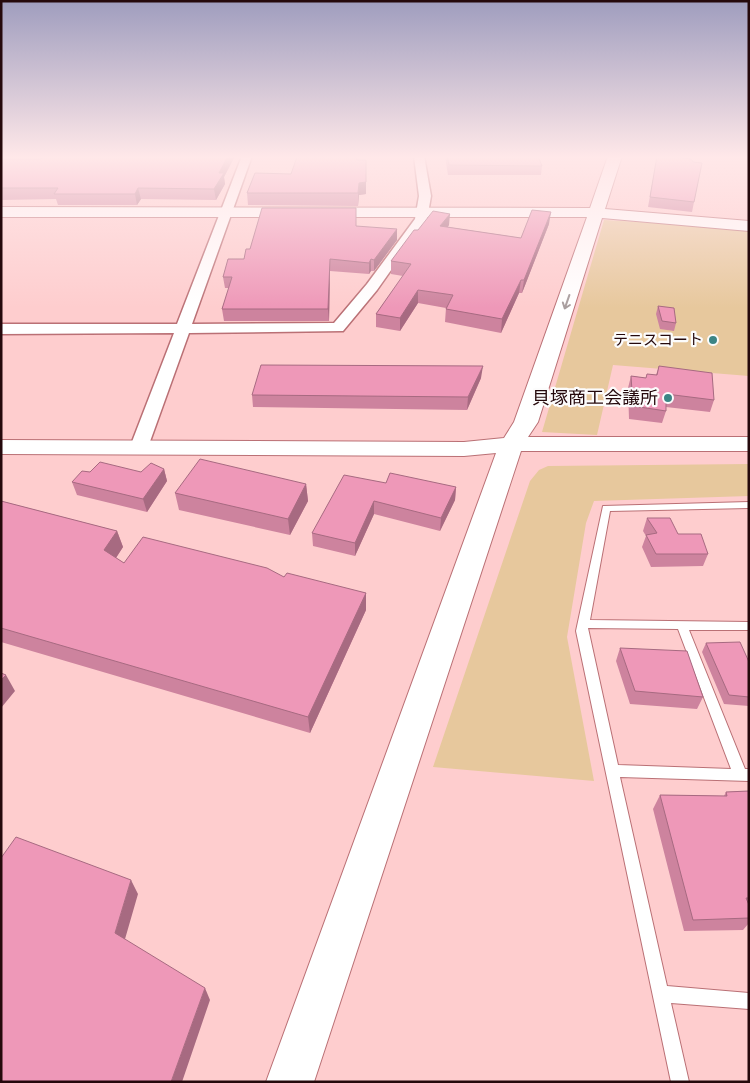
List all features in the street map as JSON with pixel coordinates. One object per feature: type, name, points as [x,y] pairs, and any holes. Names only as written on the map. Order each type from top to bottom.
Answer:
[{"type":"street","points":[[141,441],[226,207]]},
{"type":"street","points":[[1,329],[338,328],[372,287],[424,211],[424,207]]},
{"type":"street","points":[[592,213],[593,207]]},
{"type":"street","points":[[290,1082],[490,502],[512,444],[526,422],[595,207]]},
{"type":"street","points":[[1,212],[424,211],[592,213],[749,226]]},
{"type":"street","points":[[1,434],[141,441],[464,449],[512,444],[749,444]]},
{"type":"street","points":[[1,447],[141,441]]},
{"type":"lane","points":[[680,1082],[582,631],[606,508],[749,505]]},
{"type":"lane","points":[[583,624],[749,626]]},
{"type":"lane","points":[[612,771],[744,774],[682,625]]},
{"type":"lane","points":[[661,994],[749,1001]]},
{"type":"shaded area","points":[[604,220],[749,228],[749,376],[613,365],[597,435],[542,432]]},
{"type":"shaded area","points":[[749,464],[749,496],[594,501],[586,523],[567,637],[594,781],[433,767],[530,481],[539,470],[548,466]]},
{"type":"building","points":[[262,208],[356,208],[356,226],[397,229],[374,260],[371,259],[369,263],[330,259],[328,309],[222,309],[232,277],[223,277],[228,259],[244,259],[246,249],[250,249]]},
{"type":"building","points":[[532,210],[551,212],[524,280],[521,280],[502,319],[446,309],[453,295],[418,290],[400,318],[376,314],[411,264],[391,261],[414,230],[418,230],[433,211],[450,214],[440,226],[521,238]]},
{"type":"building","points":[[658,306],[674,308],[676,323],[662,321]]},
{"type":"building","points":[[261,365],[483,366],[468,397],[252,395]]},
{"type":"building","points":[[659,366],[712,373],[714,400],[666,394],[666,411],[633,406],[631,376],[646,378],[647,374],[657,375]]},
{"type":"building","points":[[200,459],[306,484],[288,519],[175,493]]},
{"type":"building","points":[[100,462],[141,472],[151,463],[164,469],[143,499],[72,482],[82,471],[90,472]]},
{"type":"building","points":[[390,473],[456,487],[441,518],[374,501],[355,543],[312,533],[344,475],[386,483]]},
{"type":"building","points":[[1,501],[117,531],[104,550],[124,563],[143,537],[267,568],[284,577],[287,573],[366,593],[308,717],[1,628]]},
{"type":"building","points":[[647,518],[670,518],[678,534],[701,534],[708,554],[656,554],[646,535],[657,533]]},
{"type":"building","points":[[740,642],[749,662],[749,697],[729,695],[706,643]]},
{"type":"building","points":[[620,648],[687,651],[703,697],[635,691]]},
{"type":"building","points":[[1,673],[6,675],[1,680]]},
{"type":"building","points":[[749,791],[749,898],[746,898],[749,905],[749,918],[693,920],[660,795],[727,796],[726,792]]},
{"type":"building","points":[[16,837],[131,880],[115,933],[205,988],[171,1082],[1,1082],[1,858]]},
{"type":"place","name":"テニスコート","points":[[713,340]]},
{"type":"place","name":"貝塚商工会議所","points":[[668,398]]}]
